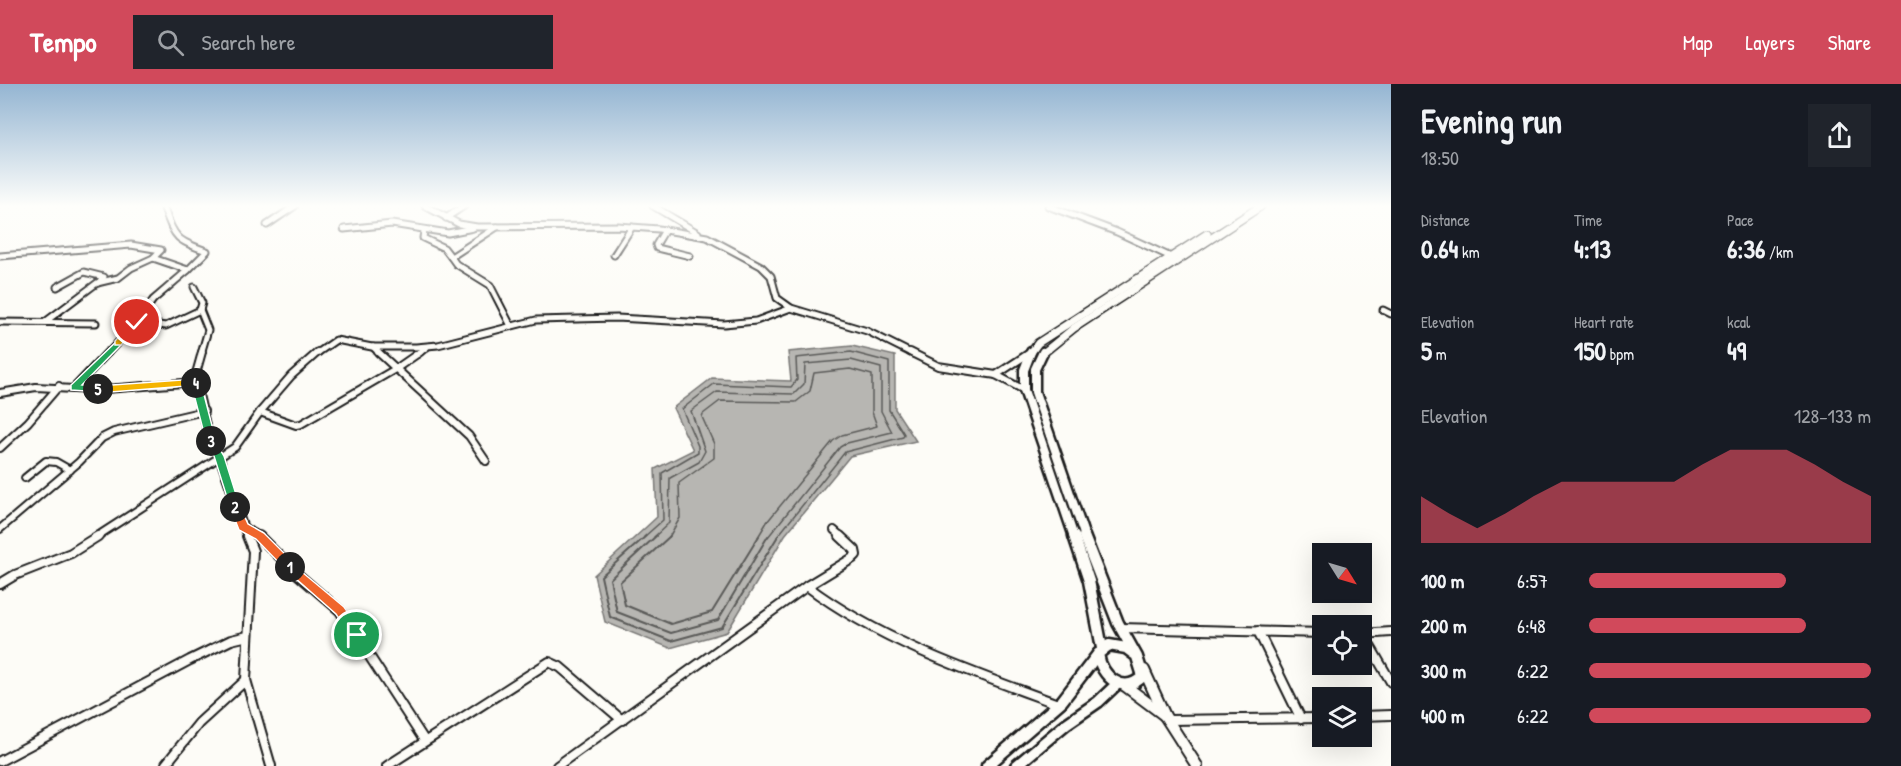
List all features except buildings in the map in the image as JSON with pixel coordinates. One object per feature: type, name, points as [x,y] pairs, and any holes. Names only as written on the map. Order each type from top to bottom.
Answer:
[{"type":"main road","points":[[1204,238],[1171,257],[1070,326],[1040,355],[1033,371],[1035,392],[1101,583],[1120,628],[1143,669],[1143,676],[1139,682],[1133,685],[1121,684],[1101,670],[1098,662],[1100,651],[1089,581],[1024,390],[1022,370],[1028,354],[1038,343],[1070,326],[1206,238]]},
{"type":"main road","points":[[987,766],[1077,686],[1100,651],[1117,646],[1134,654]]},
{"type":"main road","points":[[1016,766],[1066,724],[1121,684]]},
{"type":"street","points":[[75,387],[137,322],[156,296],[207,251],[185,244],[177,238]]},
{"type":"street","points":[[423,238],[444,248],[456,264],[490,285],[511,326]]},
{"type":"street","points":[[451,257],[480,238]]},
{"type":"street","points":[[614,255],[625,238]]},
{"type":"street","points":[[660,238],[656,245],[657,248],[690,256]]},
{"type":"street","points":[[709,238],[761,266],[771,276],[777,298],[791,308],[867,331],[938,366],[996,375],[1024,390]]},
{"type":"street","points":[[1130,238],[1171,257]]},
{"type":"street","points":[[0,256],[131,245],[161,250],[153,258],[111,281],[97,283]]},
{"type":"street","points":[[153,258],[188,270]]},
{"type":"street","points":[[45,322],[104,277],[84,272],[57,287]]},
{"type":"street","points":[[194,287],[202,303],[200,310],[208,330],[195,377],[196,382],[209,438],[219,456],[253,551],[246,680],[271,766]]},
{"type":"street","points":[[0,584],[15,575],[71,553],[236,447],[260,412],[291,376],[327,344],[336,340],[372,347],[430,346],[536,320],[617,318],[724,324],[756,321],[791,308]]},
{"type":"street","points":[[137,322],[165,326],[200,310]]},
{"type":"street","points":[[1383,310],[1391,314]]},
{"type":"street","points":[[0,322],[96,323]]},
{"type":"street","points":[[260,412],[296,425],[301,424],[430,346]]},
{"type":"street","points":[[372,347],[475,441],[486,461]]},
{"type":"street","points":[[996,375],[1028,354]]},
{"type":"street","points":[[0,393],[27,387],[75,387],[93,390],[196,382]]},
{"type":"street","points":[[0,448],[28,422],[59,387]]},
{"type":"street","points":[[0,529],[21,514],[102,438],[114,432],[204,411]]},
{"type":"street","points":[[25,478],[46,461],[56,462],[70,470]]},
{"type":"street","points":[[243,527],[260,536],[295,572],[340,610],[424,740]]},
{"type":"street","points":[[557,766],[807,586],[856,555],[855,550],[834,530]]},
{"type":"street","points":[[807,586],[832,606],[864,623],[993,680],[1059,704]]},
{"type":"street","points":[[1120,628],[1312,633]]},
{"type":"street","points":[[1258,631],[1301,719]]},
{"type":"street","points":[[1372,633],[1391,632]]},
{"type":"street","points":[[0,761],[190,660],[231,640],[248,636]]},
{"type":"street","points":[[1372,649],[1391,682]]},
{"type":"street","points":[[387,766],[424,740],[549,662],[560,667],[622,720]]},
{"type":"street","points":[[1143,669],[1166,718],[1197,766]]},
{"type":"street","points":[[166,764],[199,723],[246,680]]},
{"type":"street","points":[[1121,684],[1166,718],[1312,718]]},
{"type":"street","points":[[1372,716],[1391,715]]},
{"type":"water","points":[[852,346],[895,356],[895,409],[916,441],[850,456],[785,535],[727,632],[670,648],[605,622],[594,575],[657,517],[655,469],[693,450],[673,408],[712,378],[791,381],[788,352]]},
{"type":"route","points":[[137,322],[75,387],[93,390],[196,382],[209,438],[219,456],[243,527],[260,536],[295,572],[340,610],[357,635]]}]
